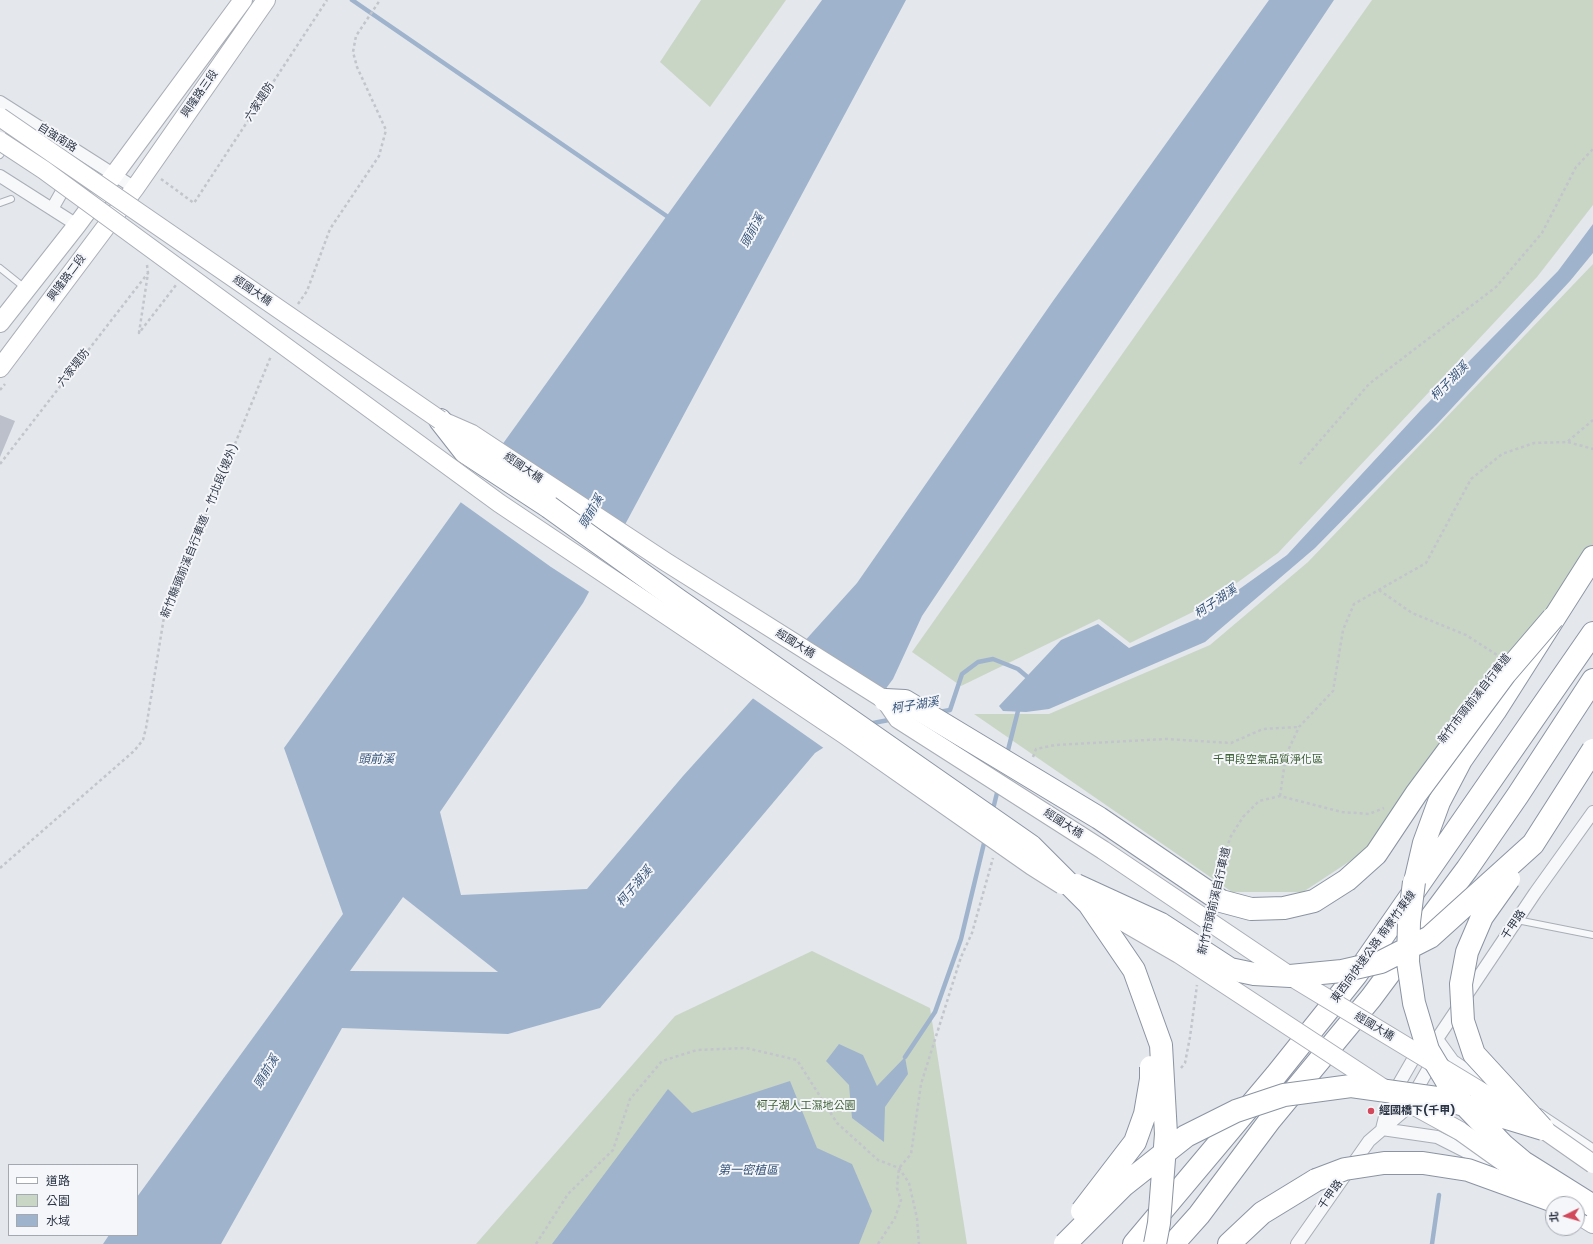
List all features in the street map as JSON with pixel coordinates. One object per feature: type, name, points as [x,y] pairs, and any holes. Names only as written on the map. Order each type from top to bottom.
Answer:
[{"type":"highway","points":[[440,420],[465,452],[549,507],[678,600],[1031,846],[1089,904],[1134,970],[1161,1045],[1166,1134],[1159,1223],[1154,1244]]},
{"type":"highway","points":[[1593,557],[1495,711],[1461,760],[1439,802],[1424,843],[1414,882],[1409,922],[1408,962],[1414,1003],[1428,1050],[1455,1095],[1486,1129],[1523,1162],[1593,1206]]},
{"type":"highway","points":[[885,700],[905,701],[912,705],[1099,818],[1221,901],[1251,908],[1284,908],[1314,901],[1347,880],[1376,854],[1416,794],[1505,674],[1553,618]]},
{"type":"highway","name":"東西向快速公路 南寮竹東線","points":[[1134,1244],[1276,1075],[1356,975],[1593,633]]},
{"type":"highway","points":[[1173,1244],[1199,1215],[1270,1120],[1371,998],[1463,875],[1518,795],[1593,680]]},
{"type":"highway","points":[[1542,1129],[1474,1054],[1463,1021],[1461,984],[1467,952],[1482,917],[1534,844],[1593,750]]},
{"type":"highway","points":[[1032,866],[1161,924],[1230,969],[1254,974],[1290,976],[1358,967],[1381,962],[1406,950],[1430,937],[1534,844]]},
{"type":"highway","points":[[1032,866],[1086,922],[1115,966],[1136,1004],[1150,1045],[1151,1079],[1146,1114],[1134,1142],[1055,1244]]},
{"type":"highway","points":[[1065,1244],[1124,1185],[1180,1141],[1236,1110],[1284,1095],[1351,1086],[1444,1098],[1542,1129]]},
{"type":"highway","points":[[1229,1244],[1262,1213],[1316,1180],[1345,1169],[1384,1163],[1423,1163],[1468,1170],[1545,1198]]},
{"type":"main road","name":"興隆路三段","points":[[113,174],[243,0]]},
{"type":"main road","name":"興隆路三段","points":[[135,188],[266,0]]},
{"type":"main road","name":"經國大橋","points":[[0,117],[440,420],[472,434],[666,562],[885,700],[898,719],[1104,850],[1290,976],[1542,1129],[1593,1164]]},
{"type":"main road","points":[[0,141],[44,170],[499,503],[845,735],[1032,866],[1110,915],[1179,954],[1389,1092],[1460,1131],[1553,1196]]},
{"type":"main road","points":[[0,323],[77,226],[113,174]]},
{"type":"main road","name":"興隆路二段","points":[[0,368],[135,188]]},
{"type":"street","name":"自強南路","points":[[0,102],[135,188]]},
{"type":"street","points":[[52,209],[83,154]]},
{"type":"street","points":[[0,176],[77,226]]},
{"type":"street","name":"千甲路","points":[[1382,1129],[1389,1101],[1415,1056],[1437,1039],[1517,920],[1593,812]]},
{"type":"street","points":[[1437,1039],[1453,1061],[1498,1092],[1534,1112],[1593,1151]]},
{"type":"street","name":"千甲路","points":[[1298,1244],[1369,1141],[1405,1110],[1430,1066],[1437,1039]]},
{"type":"street","points":[[1467,1152],[1485,1143],[1502,1112],[1498,1092]]},
{"type":"street","points":[[1467,1152],[1466,1130],[1480,1100],[1498,1092]]},
{"type":"street","points":[[1382,1129],[1437,1137],[1549,1196]]},
{"type":"lane","points":[[0,155],[26,119]]},
{"type":"lane","points":[[0,203],[11,199]]},
{"type":"lane","points":[[0,268],[27,290]]},
{"type":"lane","points":[[1517,920],[1593,935]]},
{"type":"path","name":"六家堤防","points":[[159,178],[194,203],[326,0]]},
{"type":"path","points":[[294,310],[308,291],[330,229],[379,156],[386,130],[357,67],[353,52],[356,36],[380,1]]},
{"type":"path","points":[[1300,464],[1369,384],[1496,287],[1542,233],[1576,167],[1593,149]]},
{"type":"path","points":[[146,258],[148,273],[139,333],[177,284],[183,288]]},
{"type":"path","name":"六家堤防","points":[[0,464],[148,273]]},
{"type":"path","name":"新竹縣頭前溪自行車道 - 竹北段(堤外)","points":[[0,868],[134,751],[143,740],[164,617],[272,352]]},
{"type":"path","points":[[1567,442],[1593,420]]},
{"type":"path","points":[[1280,796],[1286,755],[1299,726],[1333,691],[1343,630],[1354,604],[1426,563],[1471,479],[1502,454],[1534,443],[1567,442],[1593,449]]},
{"type":"path","points":[[1379,590],[1412,612],[1466,635],[1501,658]]},
{"type":"path","points":[[1031,764],[1036,749],[1055,745],[1166,739],[1231,743],[1263,729],[1299,726]]},
{"type":"path","name":"新竹市頭前溪自行車道","points":[[1219,882],[1224,856],[1229,843],[1243,817],[1259,801],[1280,796],[1342,812],[1369,814],[1391,806]]},
{"type":"path","points":[[878,1244],[895,1218],[901,1200],[897,1188],[898,1168],[911,1154],[921,1084],[961,957],[972,933],[994,853]]},
{"type":"path","points":[[1177,1074],[1185,1063],[1198,982]]},
{"type":"path","points":[[536,1244],[568,1194],[613,1150],[630,1099],[662,1061],[697,1050],[746,1048],[797,1060],[837,1123],[878,1160],[898,1168],[909,1184],[917,1218],[919,1244]]},
{"type":"green space","points":[[701,0],[786,0],[710,107],[660,62]]},
{"type":"green space","points":[[1372,0],[1593,0],[1593,205],[1537,277],[1278,553],[1205,606],[1130,643],[1099,619],[961,686],[912,652]]},
{"type":"green space","name":"千甲段空氣品質淨化區","points":[[1593,264],[1593,545],[1550,613],[1379,842],[1303,892],[1232,892],[974,714],[1049,714],[1210,645],[1308,562]]},
{"type":"green space","name":"柯子湖人工濕地公園","points":[[812,951],[930,1008],[967,1244],[476,1244],[675,1016]]},
{"type":"water","name":"頭前溪","points":[[822,0],[906,0],[583,603],[440,812],[461,895],[587,889],[683,776],[857,583],[1053,301],[1269,0],[1334,0],[922,616],[893,679],[859,725],[815,753],[600,1008],[508,1034],[342,1028],[221,1244],[103,1244],[108,1236],[138,1236],[138,1196],[343,914],[284,748]],"holes":[[[403,897],[498,972],[350,971]]]},
{"type":"water","points":[[1593,224],[1593,253],[1570,281],[1438,423],[1315,548],[1205,642],[1049,709],[1026,712],[1003,711],[999,706],[1061,640],[1098,624],[1129,648],[1199,618],[1287,555],[1421,410],[1558,271]]},
{"type":"water","points":[[839,1044],[863,1055],[877,1086],[905,1057],[908,1074],[885,1107],[884,1142],[852,1118],[849,1085],[826,1061]]},
{"type":"water","name":"第一密植區","points":[[790,1081],[817,1148],[852,1164],[872,1211],[859,1244],[552,1244],[668,1089],[692,1113]]},
{"type":"pier","points":[[500,444],[627,525],[591,593],[551,567],[459,501]]},
{"type":"pier","points":[[803,640],[885,694],[860,727],[825,749],[751,697]]},
{"type":"building","points":[[0,415],[15,421],[0,457]]},
{"type":"waterway","points":[[352,0],[671,219]]},
{"type":"waterway","name":"柯子湖溪","points":[[939,712],[950,710],[962,674],[978,662],[993,659],[1018,669],[1031,680]]},
{"type":"waterway","points":[[1007,754],[1019,707]]},
{"type":"waterway","name":"柯子湖溪","points":[[868,724],[894,719]]},
{"type":"waterway","points":[[992,813],[998,789]]},
{"type":"waterway","points":[[905,1057],[935,1012],[961,939],[985,839]]},
{"type":"waterway","points":[[1432,1244],[1439,1195]]},
{"type":"place","name":"經國橋下(千甲)","points":[[1371,1111]]}]
